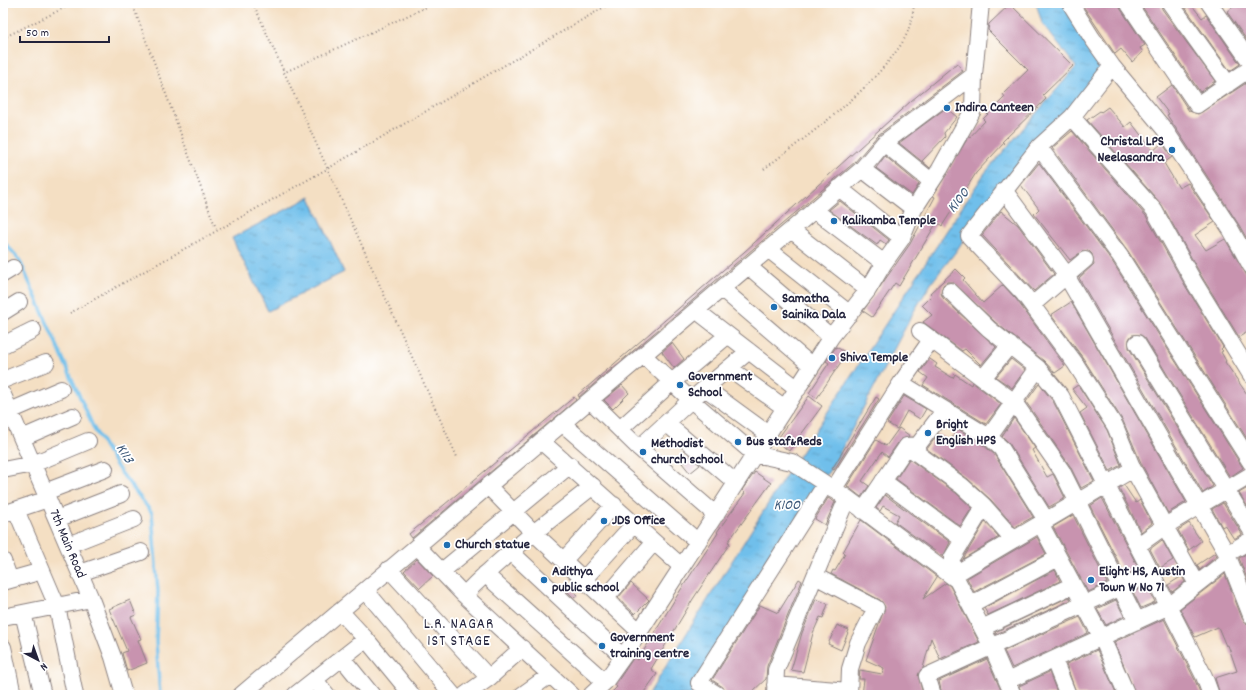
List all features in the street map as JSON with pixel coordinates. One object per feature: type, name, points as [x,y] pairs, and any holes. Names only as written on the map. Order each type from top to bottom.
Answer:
[{"type":"street","points":[[591,695],[605,682],[623,657],[831,337],[868,290],[884,263],[902,238],[914,209],[940,169],[973,110],[974,75],[981,3]]},
{"type":"street","points":[[1070,3],[1112,66],[1165,130],[1231,230],[1251,266]]},
{"type":"street","points":[[1128,3],[1197,105],[1251,68]]},
{"type":"street","points":[[1170,3],[1228,84]]},
{"type":"street","points":[[1209,3],[1251,63]]},
{"type":"street","points":[[1112,66],[1072,117],[1039,147],[969,236],[1002,269],[1032,305],[1075,363],[1115,426],[1133,469],[1197,584]]},
{"type":"street","points":[[241,695],[697,311],[862,169],[884,143],[974,75]]},
{"type":"street","points":[[1072,117],[1154,210],[1194,282],[1251,375]]},
{"type":"street","points":[[884,143],[931,181]]},
{"type":"street","points":[[1039,147],[1120,256],[1251,462]]},
{"type":"street","points":[[862,169],[914,209]]},
{"type":"street","points":[[839,188],[902,238]]},
{"type":"street","points":[[1004,190],[1067,276],[1228,556],[1251,615]]},
{"type":"street","points":[[814,210],[884,263]]},
{"type":"street","points":[[791,230],[868,290]]},
{"type":"street","points":[[768,249],[850,314]]},
{"type":"street","points":[[1032,305],[1086,260]]},
{"type":"street","points":[[748,266],[831,337]]},
{"type":"street","points":[[722,288],[812,366]]},
{"type":"street","points":[[950,291],[989,329],[1038,368],[1061,396],[1169,606],[1204,676],[1211,695]]},
{"type":"street","points":[[3,312],[19,302]]},
{"type":"street","points":[[697,311],[798,389]]},
{"type":"street","points":[[3,345],[33,330]]},
{"type":"street","points":[[620,429],[672,382],[728,335]]},
{"type":"street","points":[[718,695],[699,683],[835,491],[901,383],[925,336],[1014,402],[1062,471],[1136,621]]},
{"type":"street","points":[[1137,343],[1251,530]]},
{"type":"street","points":[[983,378],[1010,345]]},
{"type":"street","points":[[639,448],[691,400],[749,351]]},
{"type":"street","points":[[643,355],[691,400],[754,454],[792,462],[863,511],[957,580],[992,647],[1010,688],[1054,660],[1169,606],[1197,584],[1228,556],[1251,540]]},
{"type":"street","points":[[3,380],[46,363]]},
{"type":"street","points":[[729,368],[785,408]]},
{"type":"street","points":[[989,437],[1038,368]]},
{"type":"street","points":[[901,383],[989,437],[1001,448],[1043,521],[1058,558],[1102,638],[1127,695]]},
{"type":"street","points":[[705,388],[768,434]]},
{"type":"street","points":[[10,411],[61,389]]},
{"type":"street","name":"7th Main Road","points":[[3,395],[91,599],[113,657],[124,695]]},
{"type":"street","points":[[590,400],[639,448],[716,515]]},
{"type":"street","points":[[22,438],[73,416]]},
{"type":"street","points":[[907,446],[918,445],[940,416]]},
{"type":"street","points":[[666,423],[736,483]]},
{"type":"street","points":[[563,424],[698,542]]},
{"type":"street","points":[[3,470],[33,464],[88,441]]},
{"type":"street","points":[[541,441],[570,465],[681,566]]},
{"type":"street","points":[[863,511],[907,446]]},
{"type":"street","points":[[907,446],[962,486],[984,506],[1013,539]]},
{"type":"street","points":[[441,572],[570,465]]},
{"type":"street","points":[[75,695],[57,606],[42,571],[10,512],[105,469]]},
{"type":"street","points":[[952,576],[1133,469]]},
{"type":"street","points":[[1137,546],[1165,526],[1251,475]]},
{"type":"street","points":[[883,481],[962,539]]},
{"type":"street","points":[[488,486],[513,513],[640,632]]},
{"type":"street","points":[[464,595],[485,574],[511,552],[593,486]]},
{"type":"street","points":[[814,576],[876,608],[858,642],[850,669],[849,693],[775,690],[776,670],[814,576],[835,491]]},
{"type":"street","points":[[57,519],[121,494]]},
{"type":"street","points":[[564,560],[614,505]]},
{"type":"street","points":[[952,576],[952,558],[962,539],[984,506]]},
{"type":"street","points":[[68,545],[134,519]]},
{"type":"street","points":[[584,579],[634,524]]},
{"type":"street","points":[[605,599],[654,542]]},
{"type":"street","points":[[417,546],[464,595],[572,695]]},
{"type":"street","points":[[80,573],[141,552]]},
{"type":"street","points":[[511,552],[623,657]]},
{"type":"street","points":[[970,605],[1058,558]]},
{"type":"street","points":[[3,561],[6,581],[42,571]]},
{"type":"street","points":[[390,569],[489,678]]},
{"type":"street","points":[[933,695],[927,676],[1152,573]]},
{"type":"street","points":[[485,574],[605,682]]},
{"type":"street","points":[[982,628],[1073,585]]},
{"type":"street","points":[[366,591],[453,695]]},
{"type":"street","points":[[3,617],[91,599]]},
{"type":"street","points":[[340,611],[366,639],[412,695]]},
{"type":"street","points":[[23,613],[43,695]]},
{"type":"street","points":[[295,695],[366,639]]},
{"type":"street","points":[[3,647],[13,695]]},
{"type":"street","points":[[465,695],[489,678],[522,648]]},
{"type":"street","points":[[342,658],[372,695]]},
{"type":"street","points":[[1054,660],[1068,695]]},
{"type":"street","points":[[522,695],[550,675]]},
{"type":"street","points":[[315,680],[327,695]]},
{"type":"path","points":[[3,38],[74,3]]},
{"type":"path","points":[[132,3],[217,231]]},
{"type":"path","points":[[253,3],[457,457]]},
{"type":"path","points":[[283,72],[435,3]]},
{"type":"path","points":[[70,313],[327,169],[611,3]]},
{"type":"path","points":[[764,169],[811,134],[855,96],[882,68],[899,48],[905,36],[913,12],[914,3]]},
{"type":"water","name":"K100","points":[[1036,3],[1065,3],[1098,52],[1100,65],[1098,72],[1079,102],[976,220],[957,250],[932,282],[914,311],[836,460],[696,683],[692,695],[648,695],[781,483],[984,174],[1076,67],[1042,23]]},
{"type":"water","points":[[310,197],[344,272],[268,311],[232,238]]},
{"type":"building","points":[[1081,3],[1119,3],[1120,8],[1145,45],[1140,48],[1143,52],[1132,62],[1121,49],[1115,54]]},
{"type":"building","points":[[1149,3],[1161,3],[1162,9],[1215,81],[1200,92],[1143,8]]},
{"type":"building","points":[[1182,3],[1190,3],[1202,18],[1206,15],[1240,64],[1230,71]]},
{"type":"building","points":[[1238,3],[1251,3],[1251,46],[1227,12]]},
{"type":"building","points":[[1010,4],[1073,66],[1043,95],[1046,99],[1002,142],[1004,143],[976,173],[942,226],[937,222],[899,286],[895,283],[872,317],[863,311],[910,244],[935,197],[933,196],[966,141],[985,121],[983,119],[1005,97],[1003,94],[1028,70],[988,30],[989,24]]},
{"type":"building","points":[[957,63],[963,71],[878,135],[855,162],[579,397],[578,395],[744,252],[911,101]]},
{"type":"building","points":[[1251,80],[1251,246],[1239,225],[1167,115],[1169,114],[1156,97],[1172,85],[1189,111],[1198,114]]},
{"type":"building","points":[[1108,107],[1125,127],[1131,122],[1153,151],[1162,143],[1172,157],[1164,163],[1179,188],[1188,183],[1215,222],[1195,235],[1206,250],[1225,239],[1246,274],[1251,284],[1251,330],[1239,337],[1202,277],[1162,205],[1087,120]]},
{"type":"building","points":[[946,108],[957,117],[944,133],[945,137],[922,161],[930,168],[899,143]]},
{"type":"building","points":[[1072,131],[1146,216],[1186,287],[1223,347],[1221,349],[1223,351],[1221,352],[1226,361],[1225,362],[1251,400],[1251,445],[1128,251],[1052,148]]},
{"type":"building","points":[[885,156],[919,184],[912,195],[876,168]]},
{"type":"building","points":[[1039,163],[1112,261],[1243,468],[1230,477],[1145,338],[1141,335],[1132,335],[1129,339],[1129,348],[1213,486],[1203,493],[1079,278],[1094,264],[1092,254],[1089,251],[1083,251],[1070,260],[1034,214],[1039,209],[1021,185]]},
{"type":"building","points":[[840,201],[889,240],[886,244],[880,240],[877,245],[829,210]]},
{"type":"building","points":[[1001,211],[1018,225],[1054,274],[1034,291],[982,235]]},
{"type":"building","points":[[956,269],[965,278],[963,280],[983,303],[1003,285],[1016,299],[1065,366],[1055,373],[1044,361],[995,322],[953,282],[947,282],[943,285],[941,293],[943,298],[996,347],[981,365],[965,349],[962,351],[923,322],[932,315],[922,305],[932,295],[930,293]]},
{"type":"building","points":[[1071,302],[1186,502],[1168,513],[1142,465],[1123,421],[1083,358],[1051,315]]},
{"type":"building","points":[[672,343],[684,359],[674,368],[662,352]]},
{"type":"building","points":[[836,347],[847,353],[817,398],[809,393],[829,363],[826,361]]},
{"type":"building","points":[[930,359],[937,364],[935,367],[953,378],[955,374],[971,385],[972,382],[1001,404],[986,424],[923,385],[928,378],[920,372]]},
{"type":"building","points":[[1011,359],[1025,370],[1012,388],[996,377]]},
{"type":"building","points":[[1039,384],[1053,401],[1094,481],[1081,488],[1070,466],[1026,402]]},
{"type":"building","points":[[622,385],[629,393],[613,409],[604,400]]},
{"type":"building","points":[[1078,385],[1107,430],[1121,465],[1110,471],[1080,413],[1087,408],[1072,389]]},
{"type":"building","points":[[809,396],[822,406],[789,451],[776,441]]},
{"type":"building","points":[[904,396],[926,409],[920,419],[907,411],[897,429],[887,423]]},
{"type":"building","points":[[574,397],[576,400],[412,538],[409,534]]},
{"type":"building","points":[[876,397],[879,399],[834,470],[832,469]]},
{"type":"building","points":[[1014,418],[1035,448],[1032,450],[1047,477],[1053,474],[1065,498],[1049,507],[1009,443],[1002,436]]},
{"type":"building","points":[[899,428],[910,436],[900,440],[888,457],[882,452],[862,481],[869,486],[861,497],[847,486],[876,440],[886,446]]},
{"type":"building","points":[[958,429],[994,454],[1033,517],[1015,527],[991,500],[968,479],[927,449],[938,434],[950,441]]},
{"type":"building","points":[[690,456],[700,465],[690,473],[682,463]]},
{"type":"building","points":[[909,459],[956,493],[972,508],[960,526],[896,479]]},
{"type":"building","points":[[755,472],[771,483],[728,542],[730,543],[693,599],[651,669],[657,674],[642,695],[609,695],[617,687],[615,685],[634,657],[638,660],[680,591],[718,533],[717,532],[745,493],[742,490]]},
{"type":"building","points":[[1124,485],[1136,503],[1140,500],[1152,523],[1141,532],[1119,488]]},
{"type":"building","points":[[1251,486],[1251,512],[1239,493]]},
{"type":"building","points":[[885,495],[950,542],[943,557],[895,522],[899,515],[883,506],[880,511],[876,508]]},
{"type":"building","points":[[828,498],[835,502],[825,525],[815,519]]},
{"type":"building","points":[[1102,498],[1139,569],[1125,575],[1090,506]]},
{"type":"building","points":[[1223,503],[1242,534],[1234,539],[1225,525],[1222,527],[1212,509]]},
{"type":"building","points":[[1073,515],[1107,583],[1088,592],[1053,527]]},
{"type":"building","points":[[861,520],[937,577],[923,599],[946,583],[950,586],[979,642],[940,659],[931,638],[923,668],[918,675],[923,694],[862,695],[864,679],[859,679],[860,670],[882,674],[884,668],[866,660],[885,607],[880,600],[831,574],[833,570],[835,571],[845,554],[843,552]]},
{"type":"building","points":[[985,522],[999,537],[963,559]]},
{"type":"building","points":[[1189,523],[1201,541],[1189,550],[1178,530]]},
{"type":"building","points":[[1037,537],[1046,554],[974,592],[967,578]]},
{"type":"building","points":[[1162,540],[1173,560],[1160,568],[1150,549]]},
{"type":"building","points":[[1251,551],[1251,589],[1239,558]]},
{"type":"building","points":[[1215,553],[1217,556],[1200,570],[1197,565]]},
{"type":"building","points":[[417,559],[433,576],[420,588],[404,571]]},
{"type":"building","points":[[1055,570],[1060,581],[988,615],[984,608]]},
{"type":"building","points":[[1225,574],[1242,618],[1245,623],[1251,624],[1251,695],[1220,695],[1215,678],[1237,671],[1228,645],[1226,646],[1218,627],[1195,637],[1180,609]]},
{"type":"building","points":[[1182,576],[1185,582],[1172,592],[1168,585]]},
{"type":"building","points":[[799,579],[802,581],[767,666],[766,679],[753,691],[757,695],[727,695],[723,687],[712,680],[760,605],[778,613]]},
{"type":"building","points":[[631,583],[649,600],[635,614],[618,598]]},
{"type":"building","points":[[566,584],[578,595],[574,598],[563,587]]},
{"type":"building","points":[[1147,586],[1155,602],[1141,608],[1133,592]]},
{"type":"building","points":[[1069,597],[1071,600],[996,634],[995,632]]},
{"type":"building","points":[[816,599],[828,604],[823,618],[820,617],[813,633],[803,672],[791,670],[802,633]]},
{"type":"building","points":[[130,600],[136,615],[131,617],[141,639],[138,640],[147,663],[127,671],[122,653],[127,651],[109,609]]},
{"type":"building","points":[[1116,600],[1124,616],[1106,625],[1097,609]]},
{"type":"building","points":[[1080,617],[1088,633],[1012,668],[1004,651]]},
{"type":"building","points":[[1164,619],[1201,695],[1136,695],[1114,642]]},
{"type":"building","points":[[837,625],[849,630],[841,650],[828,644]]},
{"type":"building","points":[[1097,650],[1117,695],[1077,695],[1066,664]]},
{"type":"building","points":[[987,659],[1003,695],[942,695],[939,681]]},
{"type":"building","points":[[1049,672],[1058,695],[1022,695],[1019,686]]},
{"type":"waterway","name":"K113","points":[[3,241],[19,259],[94,429],[119,470],[152,513],[158,592],[156,642],[160,695]]},
{"type":"place","name":"Indira Canteen","points":[[947,108]]},
{"type":"place","name":"Christal LPS Neelasandra","points":[[1172,150]]},
{"type":"place","name":"Kalikamba Temple","points":[[834,221]]},
{"type":"place","name":"Samatha Sainika Dala","points":[[774,307]]},
{"type":"place","name":"Shiva Temple","points":[[832,358]]},
{"type":"place","name":"Government School","points":[[680,385]]},
{"type":"place","name":"Bright English HPS","points":[[928,433]]},
{"type":"place","name":"Bus staf&Reds","points":[[738,442]]},
{"type":"place","name":"Methodist church school","points":[[643,452]]},
{"type":"place","name":"JDS Office","points":[[604,521]]},
{"type":"place","name":"Church statue","points":[[447,545]]},
{"type":"place","name":"Adithya public school","points":[[544,580]]},
{"type":"place","name":"Elight HS, Austin Town W No 71","points":[[1091,580]]},
{"type":"place","name":"Government training centre","points":[[602,646]]},
{"type":"district","name":"L.R. NAGAR 1ST STAGE","points":[[459,634]]}]
